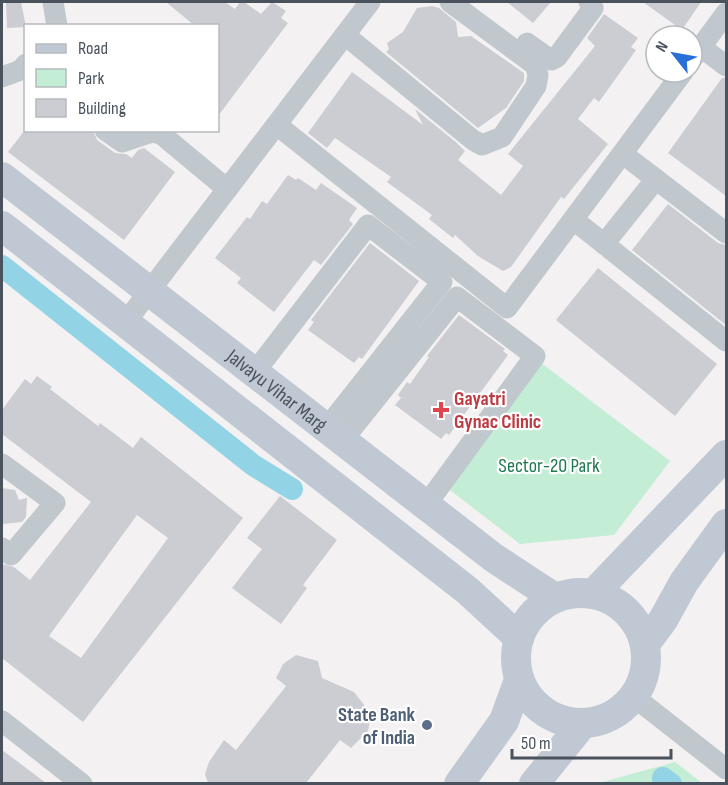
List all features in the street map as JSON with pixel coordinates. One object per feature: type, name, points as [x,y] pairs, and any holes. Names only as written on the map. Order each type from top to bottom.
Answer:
[{"type":"main road","name":"Jalvayu Vihar Marg","points":[[2,177],[494,558],[555,598]]},
{"type":"main road","name":"Jalvayu Vihar Marg","points":[[2,226],[468,591],[519,638]]},
{"type":"main road","points":[[594,593],[717,468],[726,455]]},
{"type":"main road","points":[[645,644],[663,620],[684,582],[726,524]]},
{"type":"main road","points":[[574,593],[594,593],[612,600],[627,611],[638,626],[645,644],[644,671],[633,696],[611,715],[583,723],[563,721],[544,712],[529,698],[519,680],[515,659],[519,638],[533,614],[555,598],[574,593]]},
{"type":"main road","points":[[459,783],[504,721],[519,680]]},
{"type":"main road","points":[[534,783],[583,723]]},
{"type":"street","points":[[53,2],[57,24]]},
{"type":"street","points":[[125,323],[370,2]]},
{"type":"street","points":[[345,35],[473,140],[482,145],[490,143],[502,137],[536,86],[538,75],[535,64],[450,2]]},
{"type":"street","points":[[474,2],[551,60],[556,57],[592,8],[589,2]]},
{"type":"street","points":[[704,42],[726,13]]},
{"type":"street","points":[[704,56],[726,66]]},
{"type":"street","points":[[2,77],[21,70],[24,66]]},
{"type":"street","points":[[277,125],[507,308],[673,84]]},
{"type":"street","points":[[108,132],[122,142],[152,132],[161,134],[227,189]]},
{"type":"street","points":[[623,154],[726,233]]},
{"type":"street","points":[[604,244],[656,179]]},
{"type":"street","points":[[574,219],[726,340]]},
{"type":"street","points":[[254,373],[368,225],[442,282],[334,435]]},
{"type":"street","points":[[334,435],[457,297],[466,303],[535,356],[426,505]]},
{"type":"street","points":[[2,464],[55,503],[11,555],[2,548]]},
{"type":"street","points":[[633,696],[726,769]]},
{"type":"street","points":[[2,721],[82,783]]},
{"type":"green space","name":"Sector-20 Park","points":[[536,359],[670,461],[614,535],[520,544],[441,483]]},
{"type":"green space","points":[[675,762],[702,783],[599,783]]},
{"type":"building","points":[[6,2],[21,2],[24,27],[7,28]]},
{"type":"building","points":[[166,2],[225,2],[235,9],[240,2],[244,2],[261,14],[272,2],[286,11],[281,18],[288,23],[219,115],[219,24],[193,24]]},
{"type":"building","points":[[507,2],[551,2],[533,23]]},
{"type":"building","points":[[643,2],[701,2],[686,24],[674,24]]},
{"type":"building","points":[[432,6],[439,8],[456,22],[458,37],[471,36],[524,73],[524,81],[506,108],[478,128],[386,52],[389,49],[387,43],[403,32],[417,8]]},
{"type":"building","points":[[604,14],[638,38],[631,47],[636,50],[599,102],[594,98],[578,119],[608,144],[564,199],[561,197],[511,267],[503,271],[478,256],[455,235],[453,238],[429,219],[432,215],[387,182],[391,177],[335,138],[327,148],[308,133],[352,72],[423,125],[415,109],[457,143],[465,151],[458,160],[501,195],[523,166],[508,154],[595,46],[587,38]]},
{"type":"building","points":[[722,78],[726,78],[726,196],[668,153]]},
{"type":"building","points":[[24,131],[94,132],[97,140],[115,153],[126,154],[132,158],[138,150],[144,148],[175,172],[124,240],[8,152]]},
{"type":"building","points":[[288,175],[296,180],[298,178],[316,190],[321,183],[357,208],[349,220],[353,224],[321,265],[314,260],[274,312],[237,283],[241,278],[215,258],[247,217],[250,219],[262,201],[267,204]]},
{"type":"building","points":[[668,204],[718,243],[726,245],[726,325],[632,250]]},
{"type":"building","points":[[370,243],[419,281],[362,359],[359,357],[354,363],[308,330],[314,322],[311,320]]},
{"type":"building","points":[[598,268],[717,364],[675,416],[556,320]]},
{"type":"building","points":[[459,315],[505,349],[503,351],[508,355],[449,435],[446,433],[441,439],[395,405],[401,398],[398,395],[407,382],[410,384],[429,357],[427,356]]},
{"type":"building","points":[[37,376],[52,387],[50,389],[98,426],[100,423],[133,448],[141,437],[243,518],[83,722],[2,658],[2,564],[14,567],[30,580],[91,502],[2,434],[2,410],[25,379],[31,384]],"holes":[[[137,515],[168,538],[81,658],[49,636]]]},
{"type":"building","points":[[2,488],[15,490],[19,500],[27,498],[26,517],[22,522],[2,524]]},
{"type":"building","points":[[280,496],[337,540],[303,585],[307,588],[281,624],[232,588],[262,549],[247,538]]},
{"type":"building","points":[[296,655],[318,661],[322,678],[354,692],[371,714],[368,731],[351,748],[340,740],[306,783],[208,783],[205,774],[209,762],[224,740],[236,750],[286,686],[276,678],[283,664]]},
{"type":"building","points":[[2,750],[46,783],[2,783]]},
{"type":"waterway","points":[[2,266],[253,465],[292,489]]},
{"type":"waterway","points":[[663,778],[671,784]]},
{"type":"place","name":"Gayatri Gynac Clinic","points":[[441,410]]},
{"type":"place","name":"State Bank of India","points":[[427,725]]}]
